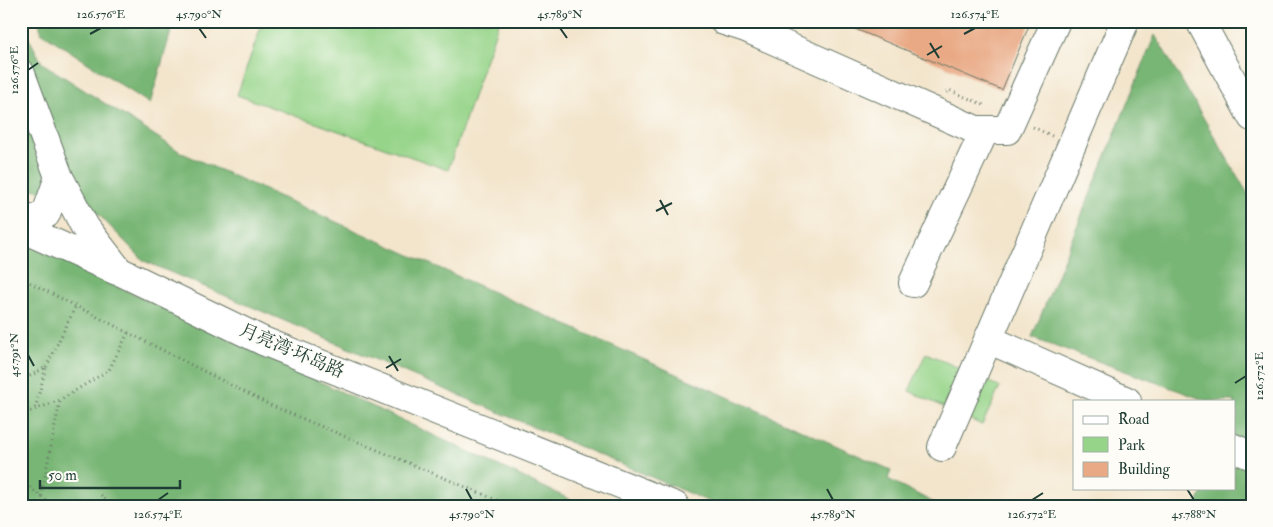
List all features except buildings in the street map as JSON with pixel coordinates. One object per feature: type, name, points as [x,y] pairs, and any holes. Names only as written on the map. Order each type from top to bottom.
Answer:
[{"type":"street","points":[[724,21],[746,28],[976,130],[1007,130],[1056,21]]},
{"type":"street","points":[[942,447],[1125,21]]},
{"type":"street","points":[[1200,21],[1252,117]]},
{"type":"street","name":"月亮湾·环岛路","points":[[21,74],[59,177],[86,227],[119,272],[263,341],[675,506]]},
{"type":"street","points":[[913,283],[985,130]]},
{"type":"street","points":[[21,227],[46,214],[59,177]]},
{"type":"street","points":[[21,227],[119,272]]},
{"type":"street","points":[[988,339],[1125,400]]},
{"type":"street","points":[[1236,449],[1252,456]]},
{"type":"path","points":[[21,278],[270,405],[511,506]]},
{"type":"path","points":[[35,410],[46,367],[76,306]]},
{"type":"path","points":[[21,415],[60,400],[109,370],[128,333]]},
{"type":"path","points":[[21,381],[46,367]]},
{"type":"path","points":[[41,496],[60,400]]},
{"type":"path","points":[[21,484],[25,484],[48,501],[47,506]]},
{"type":"path","points":[[101,495],[111,506]]},
{"type":"green space","points":[[39,21],[174,21],[150,104],[41,32]]},
{"type":"green space","points":[[263,21],[499,21],[448,170],[237,95]]},
{"type":"green space","points":[[21,23],[42,63],[182,153],[891,470],[888,479],[940,506],[719,506],[144,261],[98,214],[21,184]]},
{"type":"green space","points":[[1155,35],[1252,201],[1252,506],[1196,506],[1203,490],[1236,490],[1236,418],[1238,413],[1236,412],[1236,400],[1204,400],[1032,337]]},
{"type":"green space","points":[[21,241],[584,506],[21,506]]},
{"type":"green space","points":[[926,353],[1000,387],[982,425],[909,391]]}]
